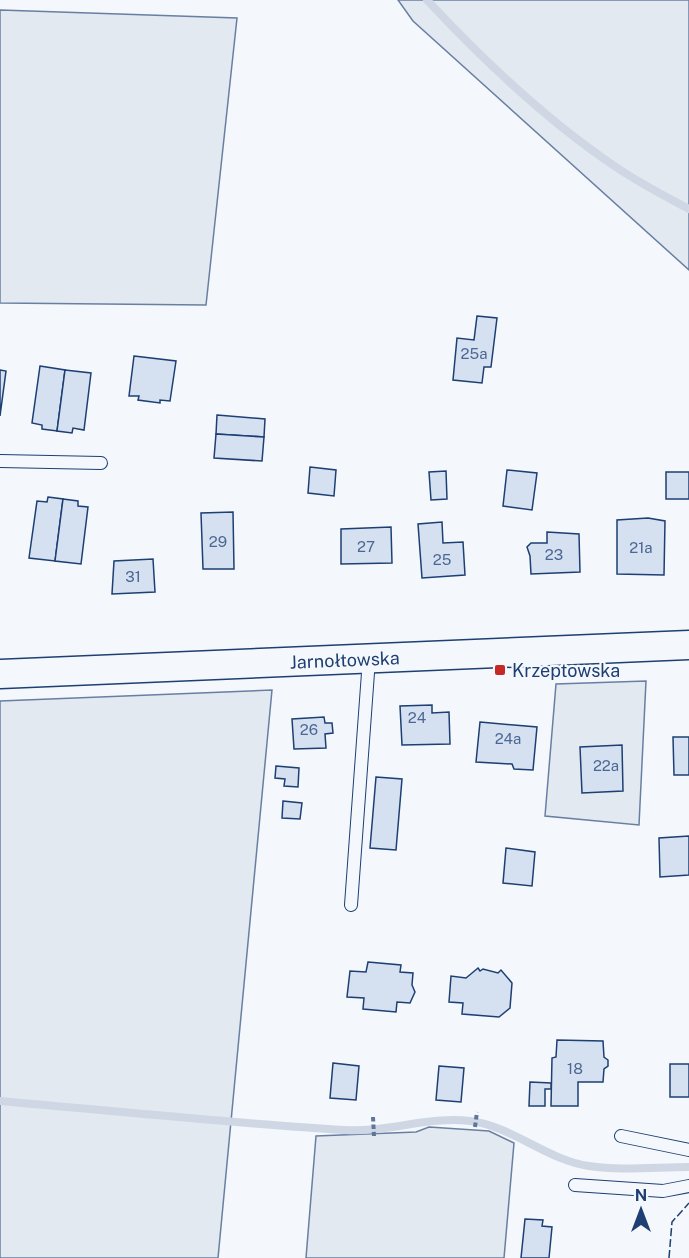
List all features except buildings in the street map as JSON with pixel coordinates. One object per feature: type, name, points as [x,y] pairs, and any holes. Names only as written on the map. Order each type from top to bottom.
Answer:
[{"type":"street","name":"Jarnołtowska","points":[[0,674],[689,645]]},
{"type":"lane","points":[[0,461],[101,463]]},
{"type":"lane","points":[[351,905],[369,658]]},
{"type":"lane","points":[[621,1136],[689,1150]]},
{"type":"lane","points":[[575,1185],[663,1191],[689,1186]]},
{"type":"path","points":[[475,1127],[477,1112]]},
{"type":"path","points":[[373,1117],[374,1136]]},
{"type":"shaded area","points":[[398,0],[689,0],[689,270],[413,21]]},
{"type":"shaded area","points":[[0,10],[237,18],[206,305],[0,303]]},
{"type":"shaded area","points":[[646,681],[639,825],[545,816],[556,684]]},
{"type":"shaded area","points":[[272,690],[218,1258],[0,1258],[0,701]]},
{"type":"shaded area","points":[[429,1127],[489,1131],[514,1143],[504,1258],[306,1258],[316,1136],[416,1132]]},
{"type":"waterway","points":[[427,0],[470,45],[563,128],[622,171],[689,209]]},
{"type":"waterway","points":[[0,1101],[344,1130],[376,1129],[438,1121],[470,1121],[500,1129],[574,1163],[626,1169],[689,1167]]},
{"type":"fence","points":[[669,1258],[672,1222],[689,1203]]},
{"type":"place","name":"Krzeptowska","points":[[500,670]]}]
